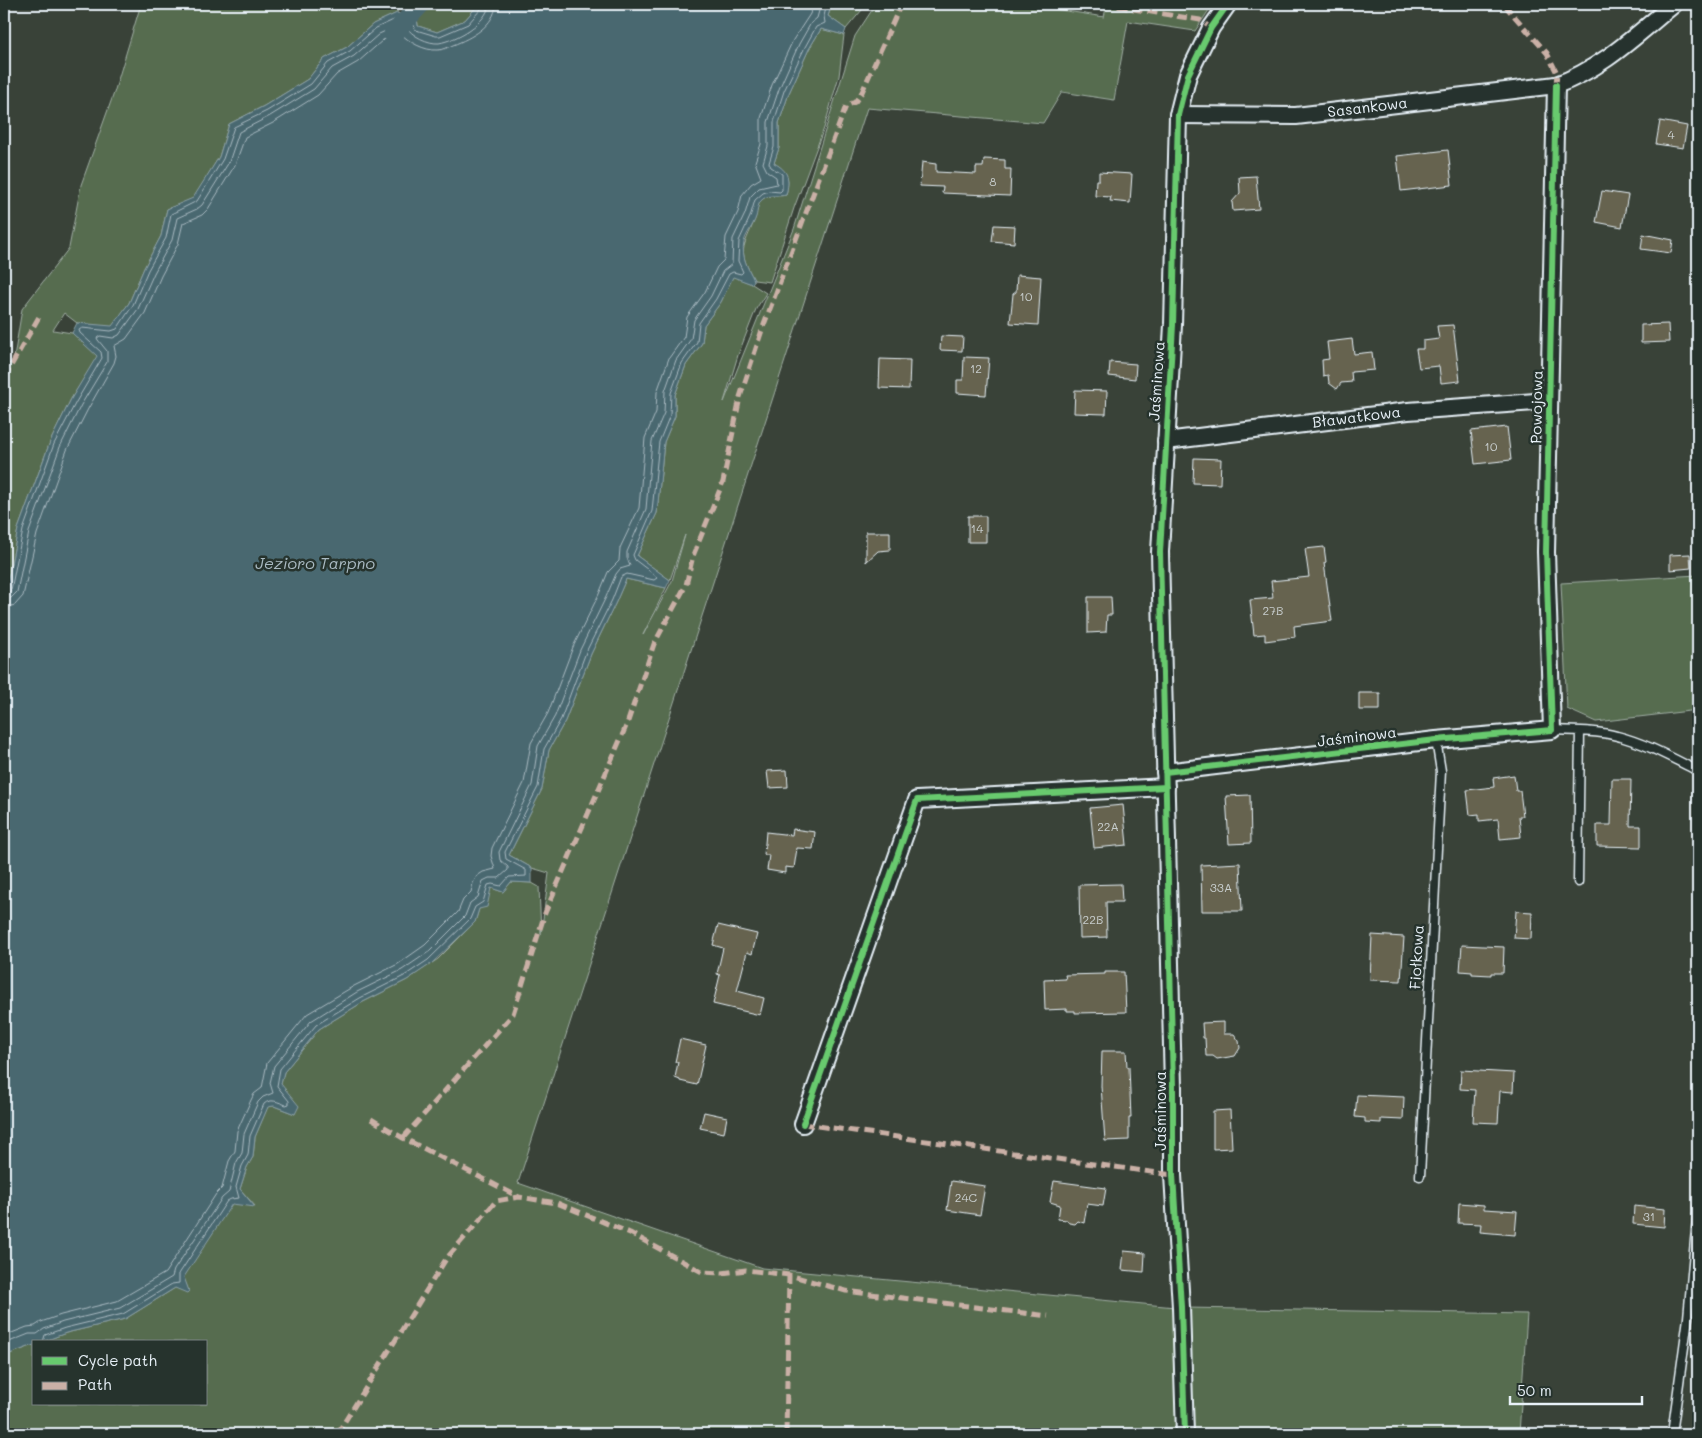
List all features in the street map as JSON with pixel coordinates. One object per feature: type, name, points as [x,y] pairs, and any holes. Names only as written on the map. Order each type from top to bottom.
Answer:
[{"type":"street","name":"Jaśminowa","points":[[1185,1434],[1181,1307],[1173,1175],[1173,1087],[1160,552],[1173,325],[1178,115],[1188,75],[1210,28],[1228,4]]},
{"type":"street","points":[[1556,86],[1574,79],[1605,60],[1674,4]]},
{"type":"street","name":"Sasankowa","points":[[1178,115],[1296,116],[1556,86]]},
{"type":"street","name":"Powojowa","points":[[1552,730],[1546,552],[1556,86]]},
{"type":"street","name":"Bławatkowa","points":[[1166,441],[1408,411],[1549,401]]},
{"type":"street","name":"Jaśminowa","points":[[803,1124],[917,800],[1165,779],[1436,740],[1552,730]]},
{"type":"lane","points":[[1552,730],[1580,731],[1618,736],[1658,751],[1698,771]]},
{"type":"lane","points":[[1578,882],[1580,731]]},
{"type":"lane","name":"Fiołkowa","points":[[1420,1176],[1441,771],[1436,740]]},
{"type":"lane","points":[[1672,1434],[1688,1318],[1698,1207]]},
{"type":"green space","points":[[141,4],[398,4],[397,13],[373,24],[347,47],[324,59],[308,79],[264,106],[229,124],[219,157],[193,199],[167,209],[161,236],[144,268],[129,303],[112,327],[77,323],[64,313],[53,330],[72,333],[98,356],[71,399],[50,442],[18,529],[4,600],[4,370],[14,358],[22,309],[69,248],[81,185],[114,93]]},
{"type":"green space","points":[[433,4],[479,4],[465,20],[437,32],[418,26],[417,17]]},
{"type":"green space","points":[[832,4],[867,4],[846,29],[828,16]]},
{"type":"green space","points":[[876,4],[1023,4],[1104,17],[1107,4],[1213,4],[1195,31],[1128,21],[1114,100],[1062,92],[1043,123],[867,108],[518,1183],[762,1268],[1175,1307],[1176,1434],[4,1434],[4,1356],[32,1346],[32,1406],[208,1406],[208,1340],[47,1340],[66,1333],[125,1319],[175,1288],[189,1291],[183,1277],[232,1203],[255,1206],[240,1189],[247,1167],[253,1157],[255,1137],[268,1106],[274,1106],[295,1114],[281,1084],[284,1072],[319,1029],[363,1002],[407,980],[438,959],[475,922],[479,909],[491,888],[503,892],[511,882],[532,883],[539,887],[541,934],[549,873],[532,868],[509,855],[542,789],[549,750],[565,721],[591,654],[626,579],[666,588],[643,635],[672,581],[685,535],[670,580],[637,556],[657,513],[664,442],[675,416],[675,395],[686,365],[702,343],[704,325],[721,302],[733,276],[752,284],[766,293],[756,309],[738,355],[724,402],[794,229],[855,36]]},
{"type":"green space","points":[[821,29],[844,35],[839,76],[824,128],[794,208],[770,282],[754,280],[745,261],[745,243],[762,200],[769,196],[786,195],[787,176],[774,163],[779,148],[779,123],[789,93],[809,49]]},
{"type":"green space","points":[[1698,575],[1698,710],[1596,722],[1567,709],[1561,583]]},
{"type":"green space","points":[[1186,1308],[1527,1314],[1519,1434],[1190,1434]]},
{"type":"water","name":"Jezioro Tarpno","points":[[479,4],[832,4],[828,16],[846,29],[844,35],[821,29],[809,49],[789,93],[779,123],[779,148],[774,163],[783,169],[787,176],[786,195],[765,197],[761,201],[743,247],[747,267],[754,280],[752,284],[733,277],[721,302],[704,325],[702,343],[686,365],[675,395],[675,416],[664,442],[657,513],[637,556],[670,580],[666,588],[626,579],[591,654],[565,721],[549,750],[542,789],[509,855],[532,868],[532,883],[511,882],[503,892],[491,888],[487,907],[479,909],[475,922],[431,964],[407,980],[363,1002],[319,1029],[284,1072],[281,1084],[299,1106],[295,1114],[274,1106],[268,1107],[255,1137],[253,1157],[247,1167],[240,1189],[255,1207],[232,1204],[184,1277],[189,1291],[187,1293],[175,1288],[125,1319],[66,1333],[47,1340],[32,1340],[32,1346],[4,1356],[4,600],[18,529],[50,442],[71,399],[97,356],[72,333],[77,323],[112,326],[129,303],[144,268],[161,236],[167,209],[193,198],[219,157],[229,124],[264,106],[308,79],[324,59],[347,47],[373,24],[397,13],[417,17],[418,26],[437,32],[465,20]]},
{"type":"building","points":[[1660,121],[1687,126],[1683,148],[1656,144]]},
{"type":"building","points":[[1448,150],[1452,185],[1401,191],[1397,156]]},
{"type":"building","points":[[984,159],[1005,160],[1005,169],[1011,169],[1010,196],[942,193],[943,187],[920,186],[922,162],[936,164],[936,172],[976,174],[976,167],[983,167]]},
{"type":"building","points":[[1099,172],[1132,174],[1130,203],[1110,201],[1111,197],[1095,196],[1096,180],[1099,180]]},
{"type":"building","points":[[1256,176],[1259,209],[1233,211],[1232,202],[1240,193],[1239,177]]},
{"type":"building","points":[[1602,191],[1628,195],[1622,227],[1596,222]]},
{"type":"building","points":[[994,225],[1015,226],[1014,243],[992,241]]},
{"type":"building","points":[[1643,234],[1673,240],[1671,253],[1641,249]]},
{"type":"building","points":[[1017,275],[1041,277],[1038,325],[1010,323]]},
{"type":"building","points":[[1668,324],[1669,342],[1641,343],[1641,325]]},
{"type":"building","points":[[1453,325],[1460,381],[1441,383],[1439,366],[1419,368],[1416,349],[1423,349],[1423,341],[1439,339],[1437,326]]},
{"type":"building","points":[[941,336],[963,337],[962,351],[940,350]]},
{"type":"building","points":[[1352,339],[1354,354],[1372,352],[1374,370],[1351,372],[1352,382],[1341,383],[1337,389],[1329,383],[1328,375],[1323,376],[1322,360],[1329,359],[1327,342]]},
{"type":"building","points":[[964,357],[989,358],[986,395],[957,393],[957,380],[963,380]]},
{"type":"building","points":[[880,359],[910,360],[909,389],[879,388]]},
{"type":"building","points":[[1110,362],[1136,364],[1135,379],[1109,376]]},
{"type":"building","points":[[1075,390],[1107,391],[1106,414],[1074,413]]},
{"type":"building","points":[[1507,427],[1511,460],[1475,464],[1471,431]]},
{"type":"building","points":[[1194,458],[1221,459],[1220,484],[1193,483]]},
{"type":"building","points":[[968,516],[986,516],[986,542],[968,542]]},
{"type":"building","points":[[866,532],[890,532],[890,550],[878,551],[866,562]]},
{"type":"building","points":[[1324,547],[1326,562],[1324,563],[1332,621],[1294,626],[1295,637],[1265,641],[1265,634],[1254,635],[1250,600],[1273,598],[1271,581],[1309,577],[1305,549]]},
{"type":"building","points":[[1690,554],[1691,568],[1670,570],[1670,555]]},
{"type":"building","points":[[1088,597],[1111,597],[1112,615],[1107,615],[1106,632],[1088,633]]},
{"type":"building","points":[[1359,693],[1380,693],[1380,710],[1359,710]]},
{"type":"building","points":[[787,770],[788,787],[769,788],[767,771]]},
{"type":"building","points":[[1514,775],[1516,791],[1520,791],[1523,816],[1519,816],[1521,837],[1500,839],[1498,819],[1479,821],[1479,814],[1470,815],[1467,790],[1494,787],[1493,778]]},
{"type":"building","points":[[1612,779],[1631,779],[1630,826],[1641,826],[1641,847],[1597,846],[1597,825],[1611,825]]},
{"type":"building","points":[[1250,795],[1251,843],[1229,844],[1226,796]]},
{"type":"building","points":[[1123,805],[1127,845],[1094,848],[1090,808]]},
{"type":"building","points":[[793,829],[815,832],[813,849],[797,848],[794,868],[785,867],[785,873],[767,870],[769,855],[764,855],[766,832],[792,835]]},
{"type":"building","points":[[1240,863],[1242,911],[1202,911],[1201,865]]},
{"type":"building","points":[[1121,884],[1122,902],[1106,902],[1107,937],[1080,938],[1079,885]]},
{"type":"building","points":[[1516,911],[1532,912],[1531,939],[1514,938]]},
{"type":"building","points":[[718,925],[757,934],[752,954],[747,952],[737,991],[764,998],[760,1015],[713,1004],[720,975],[717,974],[723,948],[713,945]]},
{"type":"building","points":[[1372,935],[1404,937],[1401,981],[1370,980]]},
{"type":"building","points":[[1462,945],[1504,947],[1503,973],[1491,973],[1491,975],[1460,971]]},
{"type":"building","points":[[1105,972],[1124,972],[1126,1012],[1075,1013],[1075,1011],[1067,1011],[1067,1009],[1045,1010],[1044,980],[1066,979],[1065,975],[1105,974]]},
{"type":"building","points":[[1224,1022],[1224,1034],[1234,1034],[1239,1041],[1240,1048],[1235,1056],[1217,1059],[1213,1056],[1206,1056],[1202,1023]]},
{"type":"building","points":[[680,1039],[706,1045],[697,1085],[675,1078],[678,1062],[675,1062]]},
{"type":"building","points":[[1102,1051],[1126,1051],[1127,1067],[1129,1067],[1131,1118],[1129,1118],[1129,1140],[1105,1141],[1101,1086]]},
{"type":"building","points":[[1461,1070],[1514,1073],[1513,1092],[1500,1091],[1498,1123],[1473,1122],[1475,1090],[1460,1089]]},
{"type":"building","points":[[1357,1095],[1404,1097],[1403,1120],[1381,1119],[1381,1123],[1365,1122],[1365,1118],[1355,1117]]},
{"type":"building","points":[[1230,1110],[1232,1148],[1213,1149],[1213,1111]]},
{"type":"building","points":[[704,1112],[727,1117],[724,1133],[700,1128]]},
{"type":"building","points":[[951,1181],[985,1186],[980,1215],[947,1210]]},
{"type":"building","points":[[1054,1181],[1106,1188],[1103,1206],[1087,1204],[1084,1223],[1078,1221],[1075,1224],[1069,1223],[1067,1220],[1058,1219],[1060,1205],[1050,1202]]},
{"type":"building","points":[[1459,1203],[1484,1205],[1484,1209],[1517,1211],[1515,1235],[1480,1232],[1481,1224],[1458,1223]]},
{"type":"building","points":[[1634,1206],[1665,1209],[1664,1227],[1633,1224]]},
{"type":"building","points":[[1124,1251],[1145,1253],[1144,1272],[1122,1270]]},
{"type":"waterway","points":[[393,34],[421,4]]},
{"type":"marked path","points":[[403,1138],[513,1014],[545,913],[627,724],[654,644],[686,585],[693,556],[723,482],[740,397],[762,330],[846,106],[855,102],[862,92],[901,4]]},
{"type":"marked path","points":[[1103,4],[1200,20],[1211,28]]},
{"type":"marked path","points":[[1505,4],[1547,53],[1557,73],[1556,85]]},
{"type":"marked path","points":[[4,378],[40,315]]},
{"type":"marked path","points":[[371,1119],[403,1138],[519,1197]]},
{"type":"marked path","points":[[803,1124],[1173,1175]]},
{"type":"marked path","points":[[337,1434],[446,1259],[496,1201],[519,1197],[557,1203],[630,1233],[702,1272],[722,1273],[746,1270],[789,1275],[846,1291],[1048,1316]]},
{"type":"marked path","points":[[786,1434],[789,1275]]},
{"type":"cycle path","points":[[1185,1434],[1181,1307],[1173,1175],[1173,1087],[1160,552],[1173,325],[1178,115],[1188,75],[1211,28],[1228,4]]},
{"type":"cycle path","points":[[1165,772],[1436,740],[1552,730],[1546,552],[1556,85]]},
{"type":"cycle path","points":[[803,1124],[917,800],[1166,787]]}]
